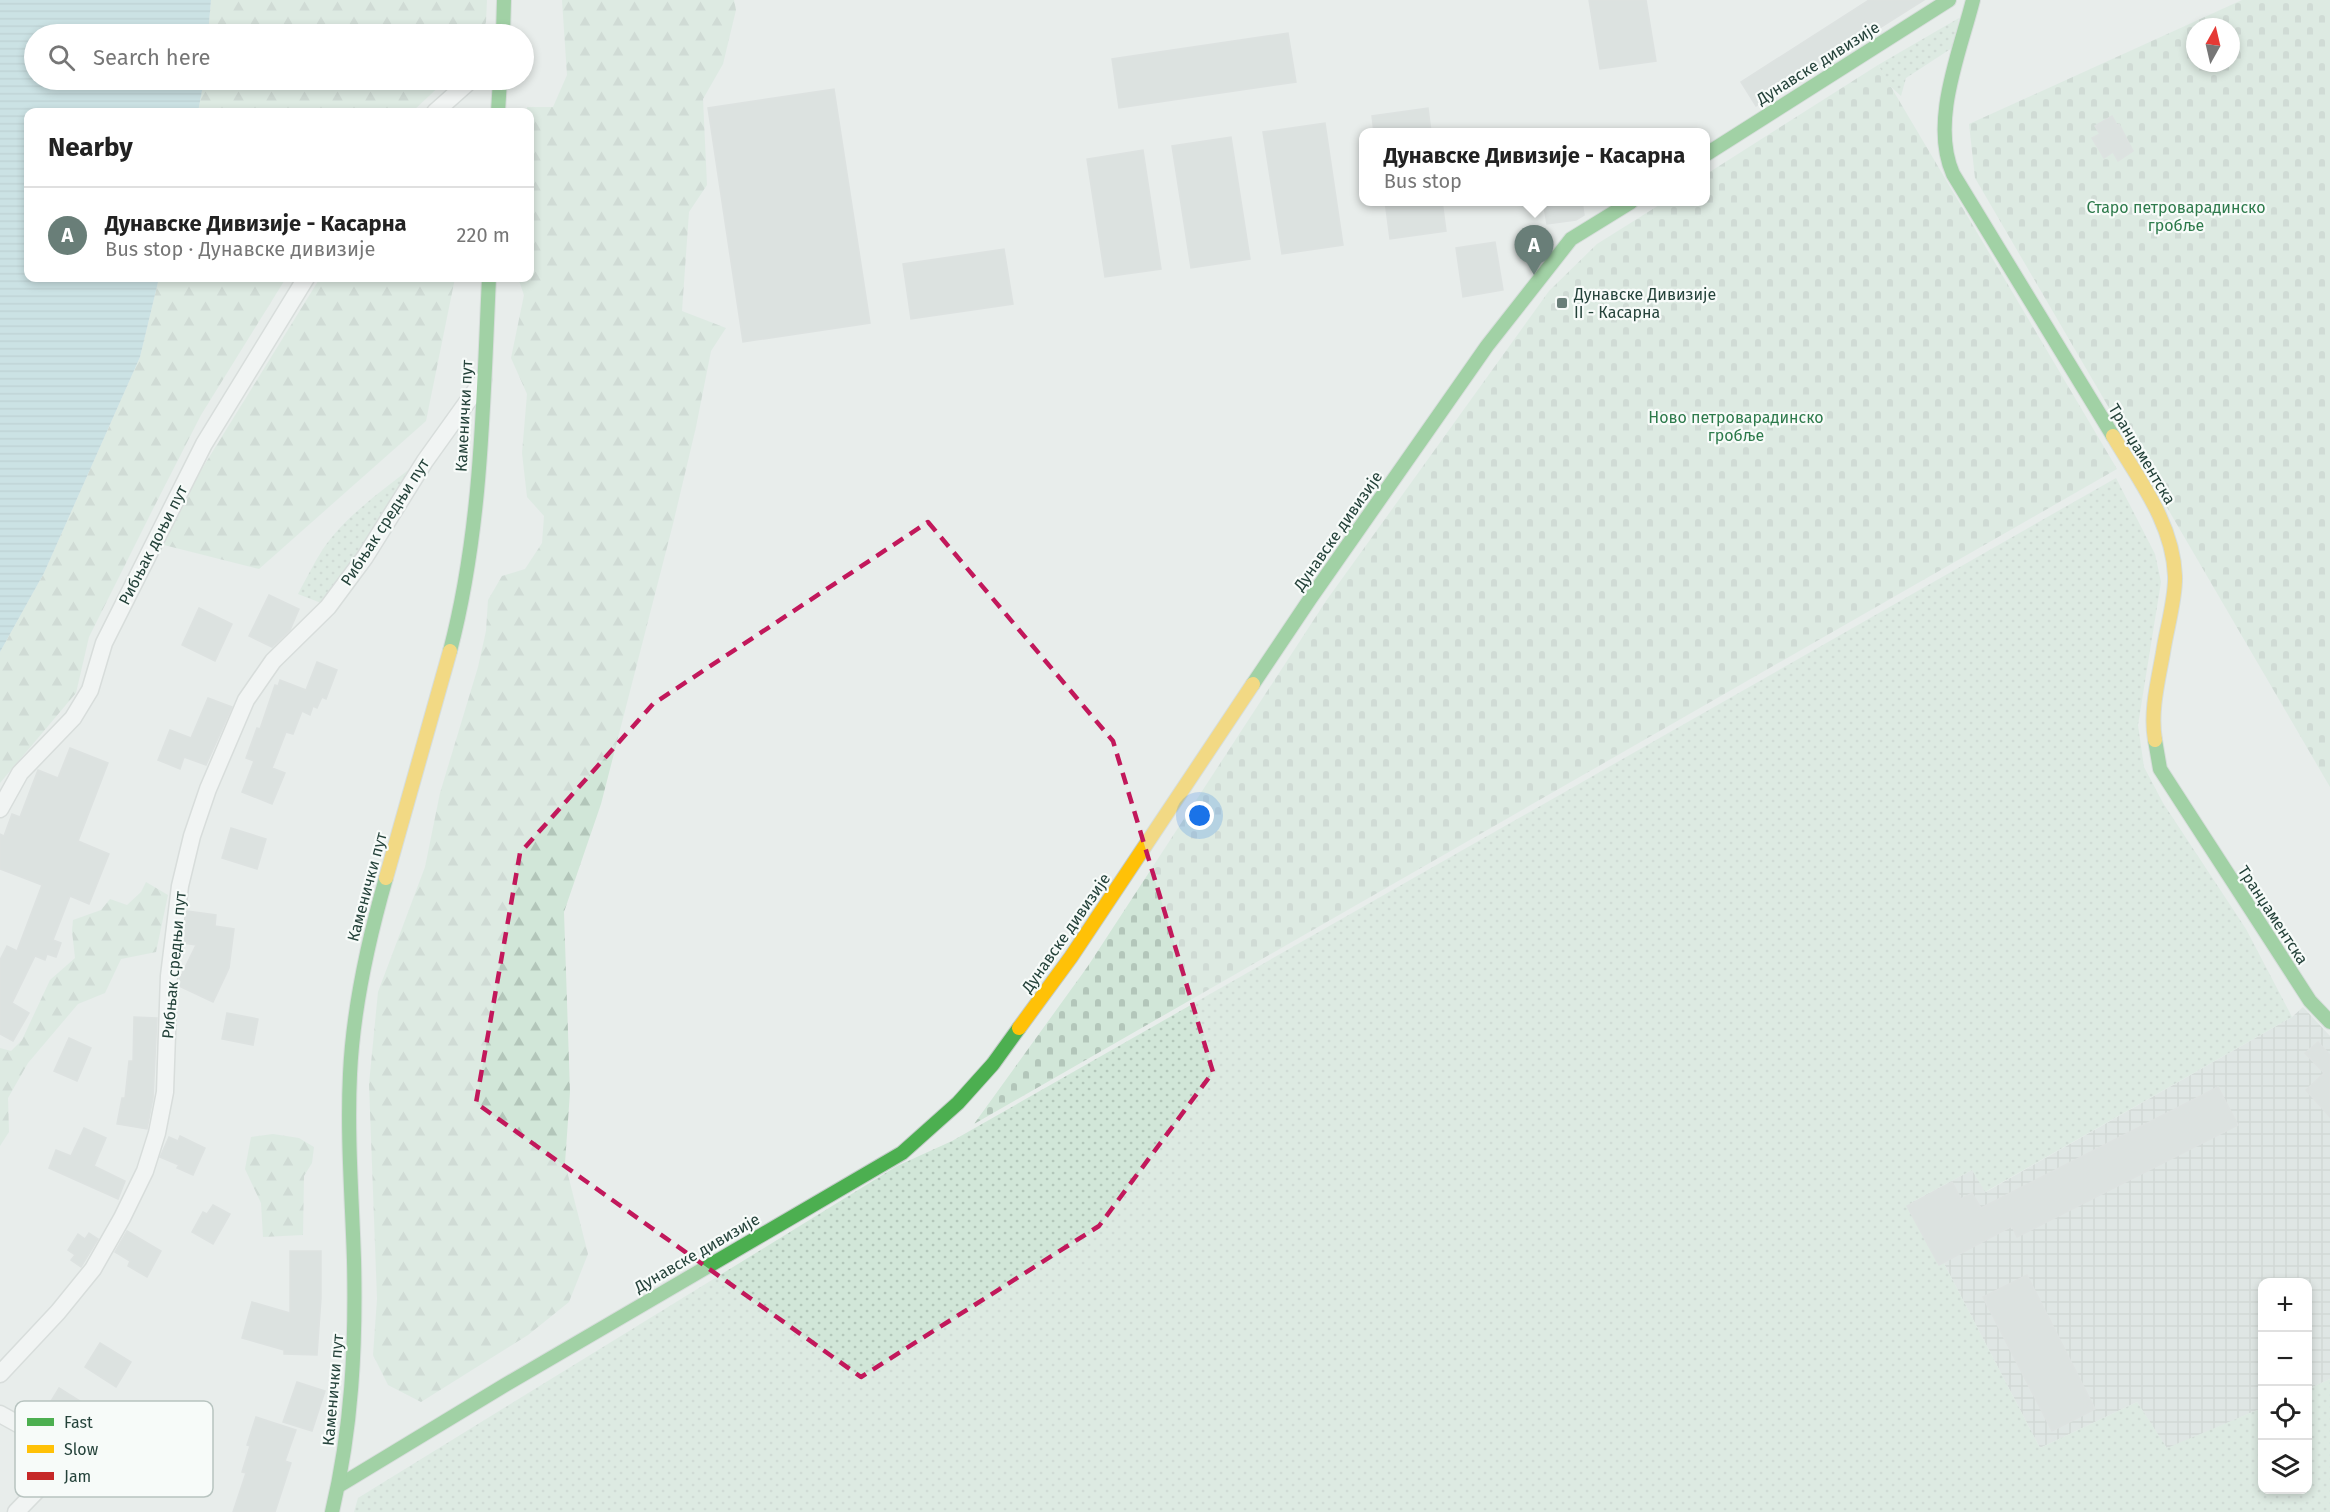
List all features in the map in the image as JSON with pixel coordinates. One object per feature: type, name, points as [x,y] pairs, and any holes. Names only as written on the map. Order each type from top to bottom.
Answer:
[{"type":"street","points":[[503,24],[504,0]]},
{"type":"street","name":"Дунавске дивизије","points":[[1710,152],[1949,0]]},
{"type":"street","name":"Транџаментска","points":[[1973,0],[1947,108],[1945,154],[1953,174],[2160,514],[2169,541],[2175,578],[2153,729],[2160,769],[2310,1001],[2330,1022]]},
{"type":"street","points":[[440,108],[460,90]]},
{"type":"street","points":[[498,108],[499,90]]},
{"type":"street","name":"Дунавске дивизије","points":[[340,1485],[627,1313],[902,1153],[958,1103],[993,1064],[1071,957],[1310,599],[1482,353],[1571,239],[1623,206]]},
{"type":"street","name":"Рибњак доњи пут","points":[[0,808],[20,773],[73,718],[90,690],[104,643],[204,444],[304,282]]},
{"type":"street","name":"Каменички пут","points":[[332,1512],[340,1485],[355,1375],[349,1116],[352,1045],[363,970],[376,910],[456,631],[471,548],[489,282]]},
{"type":"street","name":"Рибњак средњи пут","points":[[0,1374],[58,1312],[93,1269],[145,1171],[157,1133],[165,1092],[170,976],[180,886],[192,836],[208,789],[246,700],[273,661],[328,607],[365,557],[425,461],[483,380]]},
{"type":"street","points":[[0,1414],[15,1422]]},
{"type":"street","points":[[16,1512],[31,1497]]},
{"type":"highlighted area","points":[[928,522],[1113,741],[1213,1072],[1099,1226],[861,1377],[476,1103],[520,853],[653,704]]},
{"type":"shaded area","points":[[2303,1007],[2330,1036],[2330,1379],[2312,1387],[2312,1278],[2258,1278],[2258,1410],[2167,1449],[2137,1402],[2040,1448],[1912,1202],[1972,1170],[1986,1192],[2292,1017]]},
{"type":"green space","points":[[211,0],[487,0],[485,24],[209,24]]},
{"type":"green space","points":[[562,0],[734,0],[736,10],[723,64],[703,99],[707,185],[689,212],[682,311],[726,328],[711,351],[673,524],[601,804],[564,912],[570,1092],[565,1163],[588,1254],[569,1302],[528,1335],[421,1402],[388,1385],[373,1355],[377,1299],[369,1084],[378,992],[425,867],[440,793],[478,667],[486,631],[488,600],[502,576],[525,569],[542,543],[544,516],[527,497],[522,453],[527,394],[511,358],[524,295],[519,282],[534,282],[534,108],[527,107],[553,107],[567,75]]},
{"type":"green space","name":"Старо петроварадинско гробље","points":[[2242,0],[2330,0],[2330,787],[1975,178],[1969,124],[2186,25],[2186,72],[2240,72],[2240,18],[2202,18]]},
{"type":"green space","points":[[1959,18],[1955,46],[1906,78],[1901,96],[1890,86],[1878,65]]},
{"type":"green space","name":"Ново петроварадинско гробље","points":[[1878,65],[2117,469],[974,1124],[1088,966],[1326,601],[1549,291],[1597,244],[1658,206],[1710,206],[1710,172]]},
{"type":"green space","points":[[202,90],[435,90],[416,108],[199,108]]},
{"type":"green space","points":[[158,282],[284,282],[201,415],[154,507],[89,637],[76,693],[0,783],[0,652],[44,573],[140,357]]},
{"type":"green space","points":[[318,282],[454,282],[426,421],[259,569],[156,543]]},
{"type":"green space","points":[[420,461],[359,553],[321,603],[298,594],[323,549],[344,524]]},
{"type":"green space","points":[[2116,478],[2155,554],[2161,582],[2138,725],[2144,767],[2163,803],[2246,929],[2292,1017],[1985,1192],[1972,1170],[1912,1202],[2040,1448],[2137,1402],[2167,1448],[2258,1410],[2258,1494],[2312,1494],[2312,1387],[2330,1379],[2330,1512],[354,1512],[358,1498],[897,1166],[952,1141]]},
{"type":"green space","points":[[146,882],[168,895],[156,952],[121,959],[105,993],[78,1004],[28,1063],[8,1098],[9,1132],[0,1146],[0,1048],[11,1051],[22,1040],[50,980],[75,958],[73,920],[101,910],[110,899],[127,905],[141,892]]},
{"type":"green space","points":[[273,1134],[299,1138],[314,1147],[312,1163],[304,1176],[303,1235],[263,1237],[261,1203],[245,1169],[251,1137]]},
{"type":"water","points":[[0,0],[211,0],[209,24],[24,24],[24,90],[202,90],[199,108],[24,108],[24,282],[158,282],[140,357],[44,573],[0,652]]},
{"type":"building","points":[[1589,0],[1646,0],[1656,61],[1600,69]]},
{"type":"building","points":[[1869,0],[1924,0],[1756,106],[1741,82]]},
{"type":"building","points":[[1288,33],[1296,82],[1119,108],[1112,59]]},
{"type":"building","points":[[834,89],[870,323],[743,342],[708,108]]},
{"type":"building","points":[[1428,108],[1430,128],[1374,128],[1372,116]]},
{"type":"building","points":[[2112,116],[2117,125],[2119,124],[2133,151],[2118,161],[2113,152],[2104,158],[2092,138],[2100,134],[2095,126]]},
{"type":"building","points":[[1325,123],[1343,245],[1282,254],[1263,132]]},
{"type":"building","points":[[1231,137],[1250,259],[1191,268],[1172,146]]},
{"type":"building","points":[[1143,150],[1161,269],[1105,277],[1087,159]]},
{"type":"building","points":[[1386,206],[1443,206],[1446,231],[1390,239]]},
{"type":"building","points":[[1544,206],[1583,206],[1584,215],[1576,220],[1547,224]]},
{"type":"building","points":[[1495,242],[1503,290],[1463,297],[1456,248]]},
{"type":"building","points":[[1004,249],[1013,304],[911,319],[903,264]]},
{"type":"building","points":[[269,595],[299,609],[290,630],[272,647],[249,636]]},
{"type":"building","points":[[199,608],[232,624],[215,661],[182,645]]},
{"type":"building","points":[[317,662],[337,670],[326,699],[322,697],[317,708],[313,706],[310,715],[302,711],[293,734],[286,732],[272,768],[285,773],[272,804],[242,792],[254,761],[246,758],[257,728],[260,729],[275,685],[278,686],[280,680],[306,690]]},
{"type":"building","points":[[208,698],[232,707],[206,765],[184,757],[180,769],[158,760],[170,730],[191,738]]},
{"type":"building","points":[[70,748],[108,763],[78,841],[109,854],[89,904],[70,896],[53,940],[61,943],[56,957],[47,954],[45,960],[35,956],[12,1003],[29,1013],[13,1041],[0,1034],[0,960],[7,946],[17,951],[42,885],[0,869],[0,834],[4,836],[12,814],[20,817],[38,770],[58,778]]},
{"type":"building","points":[[231,828],[266,839],[257,869],[222,858]]},
{"type":"building","points":[[187,911],[216,915],[215,926],[234,929],[229,968],[213,1002],[179,986],[179,980],[196,945],[184,943]]},
{"type":"building","points":[[227,1013],[258,1019],[253,1045],[222,1039]]},
{"type":"building","points":[[134,1017],[157,1018],[153,1098],[147,1129],[117,1124],[122,1098],[125,1098],[129,1061],[133,1061]]},
{"type":"building","points":[[69,1038],[91,1048],[77,1081],[54,1071]]},
{"type":"building","points":[[2318,1042],[2330,1055],[2330,1117],[2306,1090],[2324,1073],[2305,1053]]},
{"type":"building","points":[[2218,1087],[2238,1125],[2017,1237],[2012,1226],[1939,1265],[1907,1206],[1952,1182],[1961,1199],[1972,1193],[1981,1208]]},
{"type":"building","points":[[84,1128],[106,1138],[94,1166],[125,1181],[118,1199],[49,1168],[56,1150],[71,1156]]},
{"type":"building","points":[[180,1136],[205,1148],[193,1175],[177,1168],[179,1165],[160,1157],[169,1137],[178,1141]]},
{"type":"building","points":[[213,1205],[230,1214],[213,1244],[192,1232],[203,1212],[207,1214]]},
{"type":"building","points":[[127,1231],[161,1251],[147,1277],[128,1266],[130,1261],[115,1252]]},
{"type":"building","points":[[89,1233],[98,1239],[81,1267],[71,1260],[75,1255],[68,1250],[78,1234],[85,1239]]},
{"type":"building","points":[[290,1251],[321,1251],[321,1298],[317,1355],[284,1354],[284,1350],[242,1338],[252,1302],[290,1313]]},
{"type":"building","points":[[2027,1275],[2095,1409],[2052,1431],[1983,1297]]},
{"type":"building","points":[[100,1343],[131,1362],[116,1387],[85,1367]]},
{"type":"building","points":[[297,1382],[325,1391],[312,1431],[283,1422]]},
{"type":"building","points":[[59,1388],[80,1401],[51,1401]]},
{"type":"building","points":[[256,1417],[296,1430],[285,1461],[291,1463],[275,1512],[233,1512],[246,1473],[242,1472],[250,1446],[247,1445]]},
{"type":"traffic: fast","points":[[503,24],[504,0]]},
{"type":"traffic: fast","points":[[1710,152],[1949,0]]},
{"type":"traffic: fast","points":[[1973,0],[1949,87],[1946,110],[1947,154],[1953,174],[2113,436]]},
{"type":"traffic: fast","points":[[498,108],[499,90]]},
{"type":"traffic: fast","points":[[1253,684],[1487,346],[1571,239],[1625,206]]},
{"type":"traffic: fast","points":[[450,651],[461,605],[475,512],[489,282]]},
{"type":"traffic: fast","points":[[2155,740],[2160,769],[2310,1001],[2330,1022]]},
{"type":"traffic: fast","points":[[332,1512],[344,1449],[353,1355],[354,1260],[349,1120],[354,1024],[362,975],[386,878]]},
{"type":"traffic: fast","points":[[340,1485],[505,1385],[902,1153],[958,1103],[993,1064],[1019,1028]]},
{"type":"traffic: slow","points":[[2113,436],[2153,503],[2168,538],[2173,557],[2175,585],[2155,696],[2153,719],[2155,740]]},
{"type":"traffic: slow","points":[[386,878],[450,651]]},
{"type":"traffic: slow","points":[[1019,1028],[1071,957],[1253,684]]},
{"type":"place","name":"Дунавске Дивизије - Касарна","points":[[1534,275]]},
{"type":"place","name":"Дунавске Дивизије II - Касарна","points":[[1562,303]]}]
